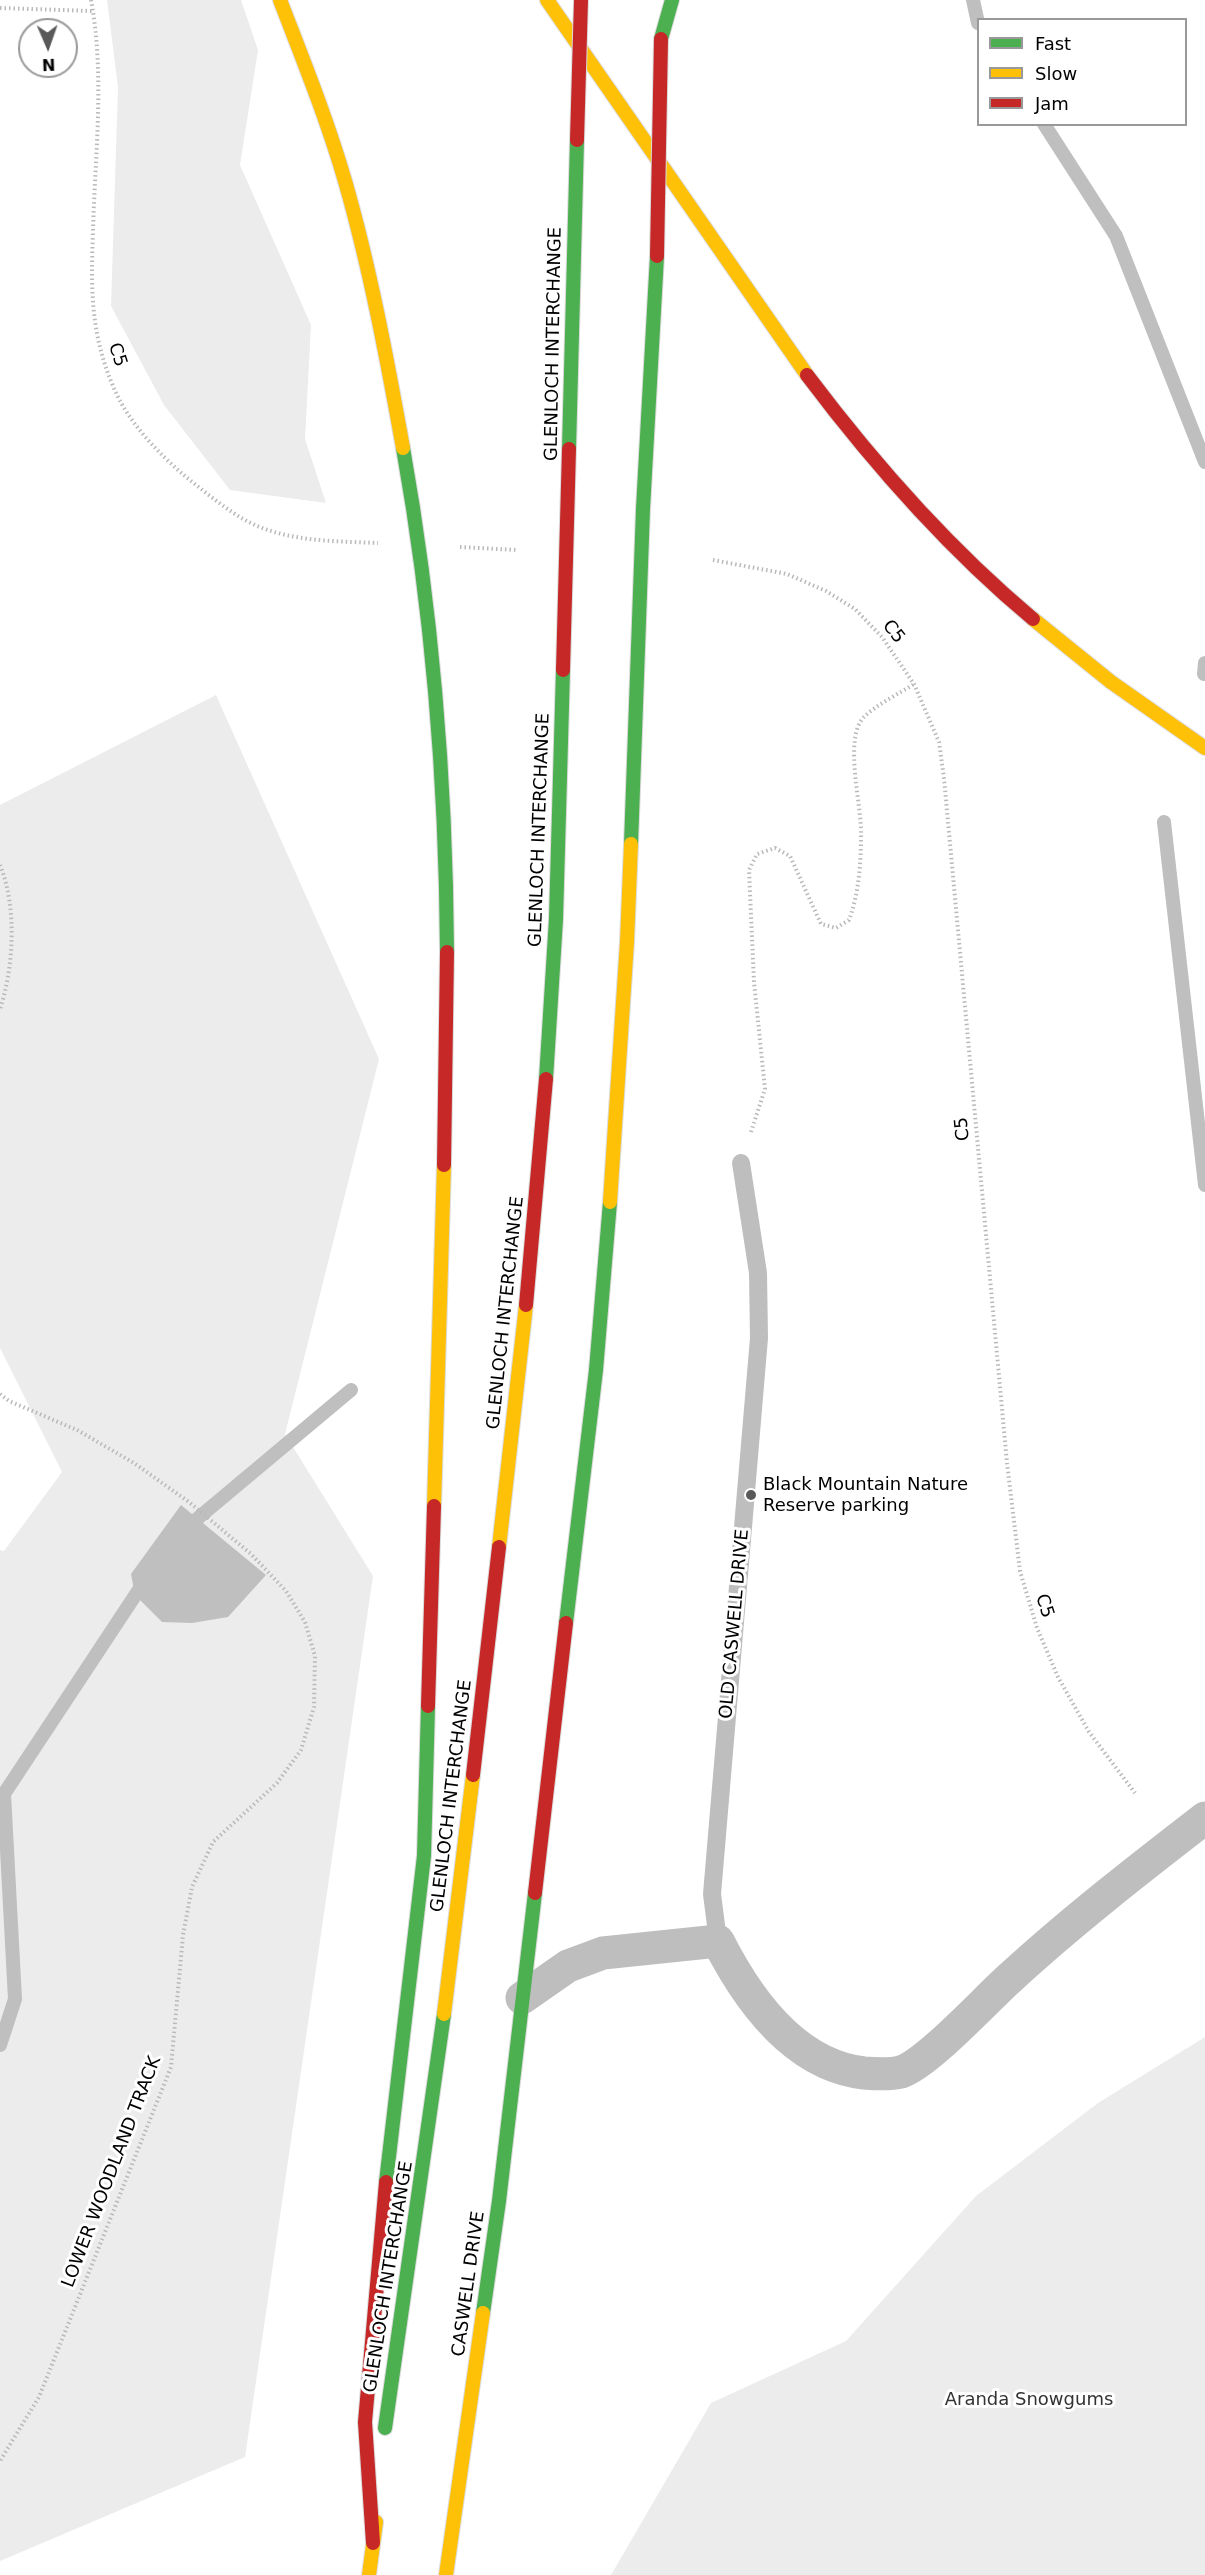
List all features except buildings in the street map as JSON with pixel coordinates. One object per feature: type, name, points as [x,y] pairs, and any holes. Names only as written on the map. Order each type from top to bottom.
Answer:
[{"type":"highway","points":[[280,0],[340,162],[390,378],[420,550],[430,629],[440,732],[444,825],[447,1045],[424,1856],[381,2226],[365,2422],[373,2543]]},
{"type":"highway","points":[[547,0],[791,355],[862,446],[925,516],[1015,604],[1079,659],[1140,706],[1205,748]]},
{"type":"highway","name":"GLENLOCH INTERCHANGE","points":[[384,2441],[452,1957],[520,1359],[543,1134],[556,919],[581,0]]},
{"type":"highway","points":[[522,1998],[596,1370],[613,1161],[627,942],[643,509],[657,256],[662,0]]},
{"type":"highway","points":[[661,39],[672,0]]},
{"type":"highway","name":"CASWELL DRIVE","points":[[446,2575],[499,2201],[522,1998]]},
{"type":"highway","points":[[369,2575],[382,2464]]},
{"type":"street","name":"OLD CASWELL DRIVE","points":[[718,1941],[748,1992],[772,2023],[800,2047],[825,2063],[853,2071],[878,2074],[899,2073],[909,2069],[932,2052],[1012,1976],[1101,1900],[1205,1818]]},
{"type":"street","points":[[522,1998],[568,1966],[603,1953],[718,1941]]},
{"type":"lane","name":"OLD CASWELL DRIVE","points":[[718,1941],[712,1894],[759,1338],[758,1273],[741,1163]]},
{"type":"path","name":"C5","points":[[91,0],[98,51],[91,297],[98,341],[113,388],[138,427],[169,463],[205,493],[246,520],[287,535],[328,541],[385,543]]},
{"type":"path","points":[[0,8],[93,11]]},
{"type":"path","points":[[450,547],[517,550]]},
{"type":"path","name":"C5","points":[[713,560],[787,574],[836,597],[855,609],[882,637],[914,684],[939,742],[1006,1451],[1020,1571],[1037,1628],[1058,1677],[1089,1732],[1135,1793]]},
{"type":"path","points":[[741,1163],[765,1089],[754,982],[749,870],[757,854],[775,848],[790,856],[821,924],[836,928],[849,920],[856,899],[861,833],[854,759],[855,739],[863,717],[914,684]]},
{"type":"path","points":[[0,865],[8,884],[12,930],[4,996],[0,1009]]},
{"type":"path","name":"LOWER WOODLAND TRACK","points":[[0,1394],[9,1401],[77,1430],[134,1462],[189,1502],[251,1554],[286,1591],[305,1622],[315,1656],[314,1707],[301,1750],[277,1783],[213,1842],[192,1887],[183,1935],[171,2067],[39,2397],[0,2461]]},
{"type":"green space","points":[[107,0],[241,0],[258,50],[240,165],[311,325],[305,439],[326,503],[230,490],[164,405],[111,306],[118,87]]},
{"type":"green space","points":[[216,695],[379,1059],[285,1434],[373,1576],[245,2457],[0,2561],[0,1550],[4,1551],[62,1472],[0,1348],[0,805]]},
{"type":"green space","name":"Aranda Snowgums","points":[[1205,2037],[1205,2575],[611,2575],[711,2403],[846,2341],[976,2196],[1098,2103]]},
{"type":"shaded area","points":[[181,1505],[266,1575],[228,1617],[192,1623],[162,1622],[135,1595],[131,1574]]},
{"type":"waterway","points":[[973,0],[977,18]]},
{"type":"waterway","points":[[1045,126],[1116,236],[1205,462]]},
{"type":"waterway","points":[[1204,674],[1205,663]]},
{"type":"waterway","points":[[1164,822],[1205,1185]]},
{"type":"waterway","points":[[185,1529],[351,1390]]},
{"type":"waterway","points":[[0,2045],[15,1999],[4,1794],[146,1579]]},
{"type":"traffic: fast","points":[[661,39],[672,0]]},
{"type":"traffic: fast","points":[[569,449],[577,140]]},
{"type":"traffic: fast","points":[[631,844],[643,509],[657,256]]},
{"type":"traffic: fast","points":[[403,448],[422,574],[436,700],[444,826],[447,952]]},
{"type":"traffic: fast","points":[[546,1079],[556,919],[563,670]]},
{"type":"traffic: fast","points":[[566,1623],[596,1370],[610,1202]]},
{"type":"traffic: fast","points":[[386,2182],[424,1856],[428,1706]]},
{"type":"traffic: fast","points":[[483,2313],[499,2201],[535,1893]]},
{"type":"traffic: fast","points":[[385,2428],[444,2014]]},
{"type":"traffic: slow","points":[[280,0],[345,181],[377,314],[403,448]]},
{"type":"traffic: slow","points":[[547,0],[807,375]]},
{"type":"traffic: slow","points":[[1033,619],[1111,682],[1205,748]]},
{"type":"traffic: slow","points":[[610,1202],[631,844]]},
{"type":"traffic: slow","points":[[434,1506],[444,1165]]},
{"type":"traffic: slow","points":[[499,1547],[526,1305]]},
{"type":"traffic: slow","points":[[444,2014],[473,1775]]},
{"type":"traffic: slow","points":[[446,2575],[483,2313]]},
{"type":"traffic: slow","points":[[369,2575],[376,2522]]},
{"type":"traffic: jam","points":[[577,140],[581,0]]},
{"type":"traffic: jam","points":[[657,256],[661,39]]},
{"type":"traffic: jam","points":[[807,375],[913,504],[971,563],[1033,619]]},
{"type":"traffic: jam","points":[[563,670],[569,449]]},
{"type":"traffic: jam","points":[[444,1165],[447,952]]},
{"type":"traffic: jam","points":[[526,1305],[546,1079]]},
{"type":"traffic: jam","points":[[428,1706],[434,1506]]},
{"type":"traffic: jam","points":[[473,1775],[499,1547]]},
{"type":"traffic: jam","points":[[535,1893],[566,1623]]},
{"type":"traffic: jam","points":[[373,2543],[365,2422],[386,2182]]},
{"type":"place","name":"Black Mountain Nature Reserve parking","points":[[751,1495]]}]
